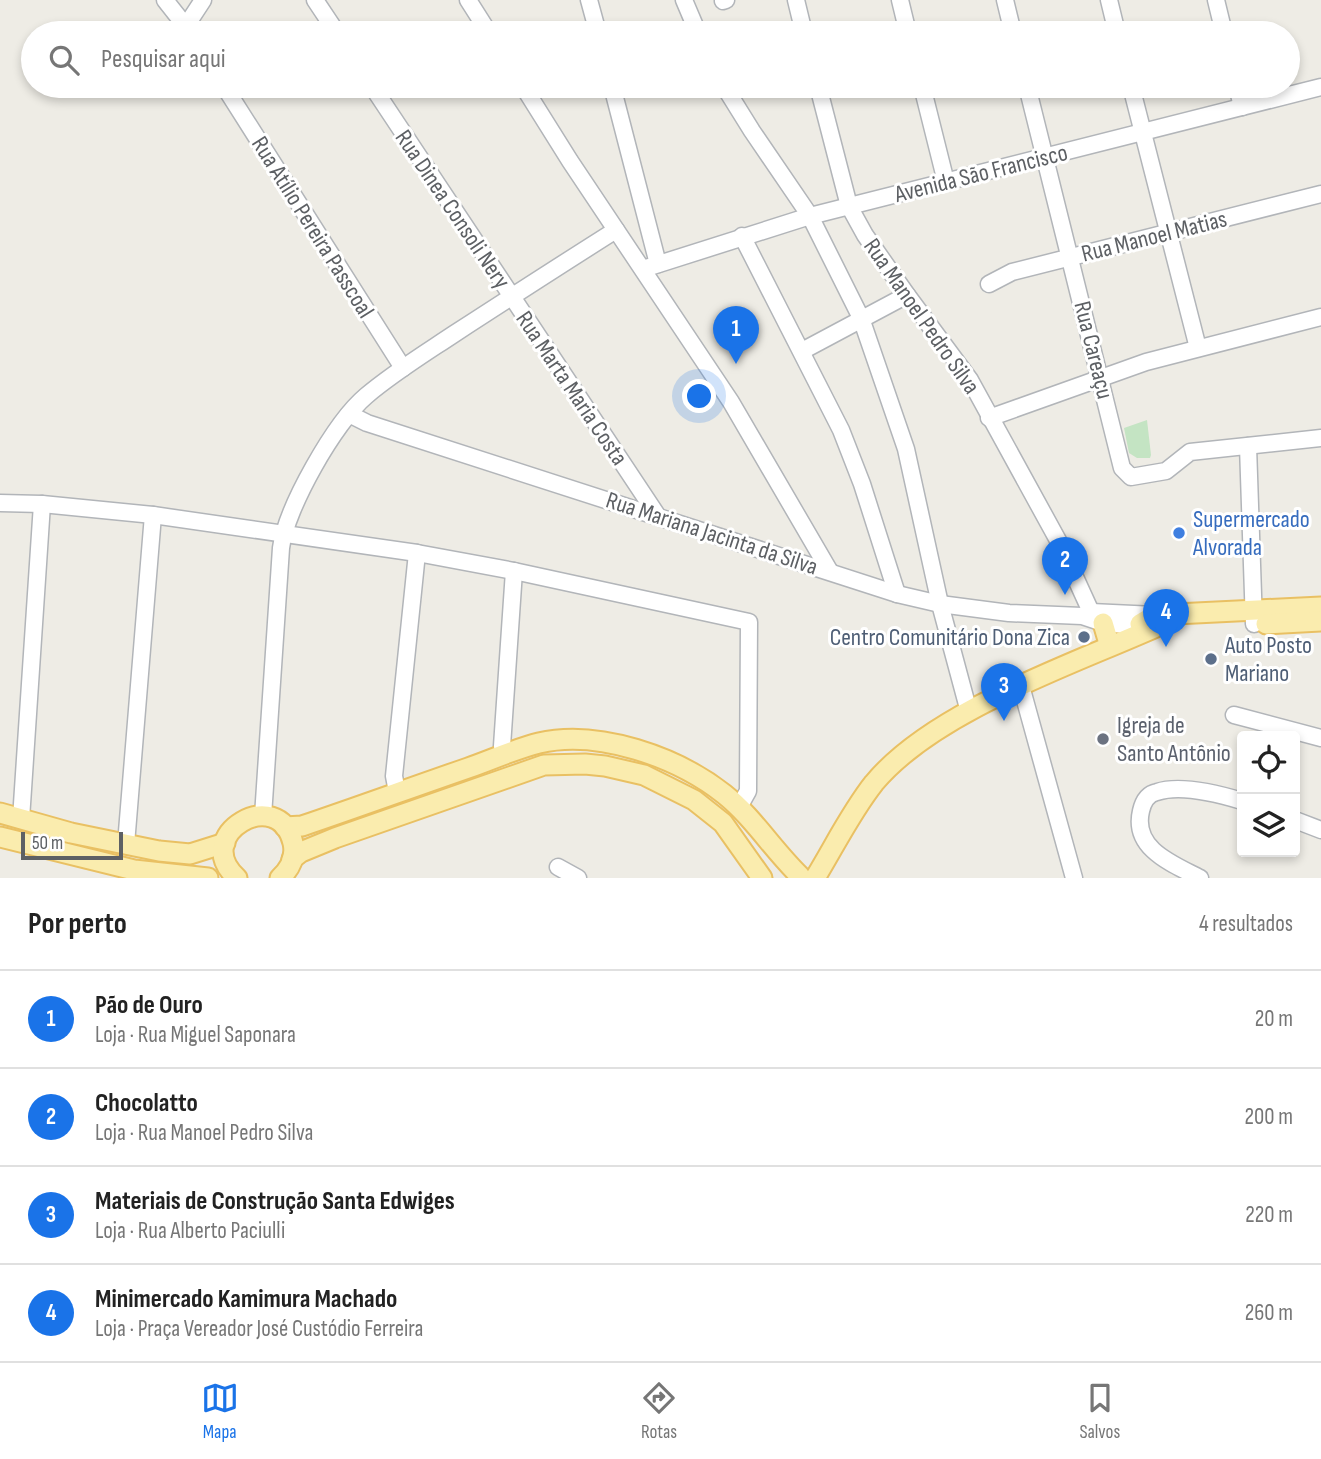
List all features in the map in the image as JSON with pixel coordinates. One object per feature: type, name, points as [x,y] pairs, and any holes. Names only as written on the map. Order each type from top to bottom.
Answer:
[{"type":"main road","points":[[1253,618],[1321,607]]},
{"type":"main road","points":[[1091,653],[1096,623],[1136,626],[1155,621],[1253,618],[1321,621]]},
{"type":"main road","points":[[285,827],[302,826],[540,743],[586,741],[630,748],[671,762],[715,787],[738,807],[803,877],[875,782],[911,748],[969,712],[1155,621]]},
{"type":"main road","points":[[504,755],[510,777]]},
{"type":"main road","points":[[292,859],[301,852],[335,838],[544,765],[564,763],[605,766],[644,775],[678,790],[723,823],[762,878]]},
{"type":"main road","points":[[0,813],[126,844],[190,854],[225,843]]},
{"type":"main road","points":[[21,819],[9,840],[134,870],[209,878],[235,876],[225,860],[225,843],[239,822],[263,816],[285,827],[293,842],[290,867],[280,878]]},
{"type":"street","points":[[166,0],[182,21]]},
{"type":"street","points":[[192,21],[202,0]]},
{"type":"street","points":[[315,0],[329,21]]},
{"type":"street","points":[[468,0],[481,21]]},
{"type":"street","points":[[589,0],[595,21]]},
{"type":"street","points":[[684,0],[693,21]]},
{"type":"street","points":[[796,0],[801,21]]},
{"type":"street","points":[[900,0],[905,21]]},
{"type":"street","points":[[1005,0],[1010,21]]},
{"type":"street","points":[[1109,0],[1114,21]]},
{"type":"street","points":[[1216,0],[1221,21]]},
{"type":"street","name":"Avenida São Francisco","points":[[1300,92],[1321,87]]},
{"type":"street","name":"Rua Atílio Pereira Passcoal","points":[[232,98],[403,368]]},
{"type":"street","name":"Rua Dinea Consoli Nery","points":[[380,98],[512,296]]},
{"type":"street","points":[[531,98],[616,230],[651,267],[829,570]]},
{"type":"street","points":[[615,98],[651,267]]},
{"type":"street","points":[[732,98],[810,216],[861,318],[906,449],[940,604],[969,712]]},
{"type":"street","name":"Rua Manoel Pedro Silva","points":[[821,98],[849,206],[865,235],[970,380],[1060,544],[1096,623]]},
{"type":"street","points":[[925,98],[946,182]]},
{"type":"street","name":"Rua Careaçu","points":[[1030,98],[1122,468],[1131,477],[1166,471],[1190,452],[1248,446]]},
{"type":"street","points":[[1134,98],[1198,348]]},
{"type":"street","points":[[1240,98],[1242,107]]},
{"type":"street","name":"Avenida São Francisco","points":[[651,267],[810,216],[1278,98]]},
{"type":"street","name":"Rua Manoel Matias","points":[[989,284],[1012,272],[1321,194]]},
{"type":"street","points":[[263,816],[283,533],[303,485],[349,414],[365,397],[403,368],[616,230]]},
{"type":"street","points":[[742,236],[845,439],[897,594]]},
{"type":"street","points":[[802,351],[907,295]]},
{"type":"street","name":"Rua Marta Maria Costa","points":[[512,296],[657,515]]},
{"type":"street","points":[[989,418],[1146,362],[1321,317]]},
{"type":"street","name":"Rua Mariana Jacinta da Silva","points":[[349,414],[367,423],[897,594],[940,604],[1096,623],[1155,621]]},
{"type":"street","points":[[1253,618],[1248,446],[1321,438]]},
{"type":"street","points":[[0,503],[42,504],[153,515],[417,553],[514,571],[749,622],[748,791],[738,807]]},
{"type":"street","points":[[21,819],[42,504]]},
{"type":"street","points":[[126,844],[153,515]]},
{"type":"street","points":[[397,792],[394,776],[417,553]]},
{"type":"street","points":[[504,755],[502,746],[514,571]]},
{"type":"street","points":[[1021,686],[1074,878]]},
{"type":"street","points":[[1234,715],[1321,738]]},
{"type":"street","points":[[1200,878],[1168,861],[1147,844],[1140,829],[1139,817],[1143,803],[1153,793],[1161,790],[1202,792],[1237,800]]},
{"type":"street","points":[[1300,822],[1321,830]]},
{"type":"street","points":[[558,867],[578,878]]},
{"type":"green space","points":[[1147,420],[1151,455],[1150,458],[1137,458],[1129,453],[1124,428]]},
{"type":"place","name":"Pão de Ouro","points":[[736,364]]},
{"type":"place","name":"Supermercado Alvorada","points":[[1179,533]]},
{"type":"place","name":"Chocolatto","points":[[1065,595]]},
{"type":"place","name":"Centro Comunitário Dona Zica","points":[[1084,637]]},
{"type":"place","name":"Minimercado Kamimura Machado","points":[[1166,647]]},
{"type":"place","name":"Auto Posto Mariano","points":[[1211,659]]},
{"type":"place","name":"Materiais de Construção Santa Edwiges","points":[[1004,721]]},
{"type":"place","name":"Igreja de Santo Antônio","points":[[1103,739]]}]
